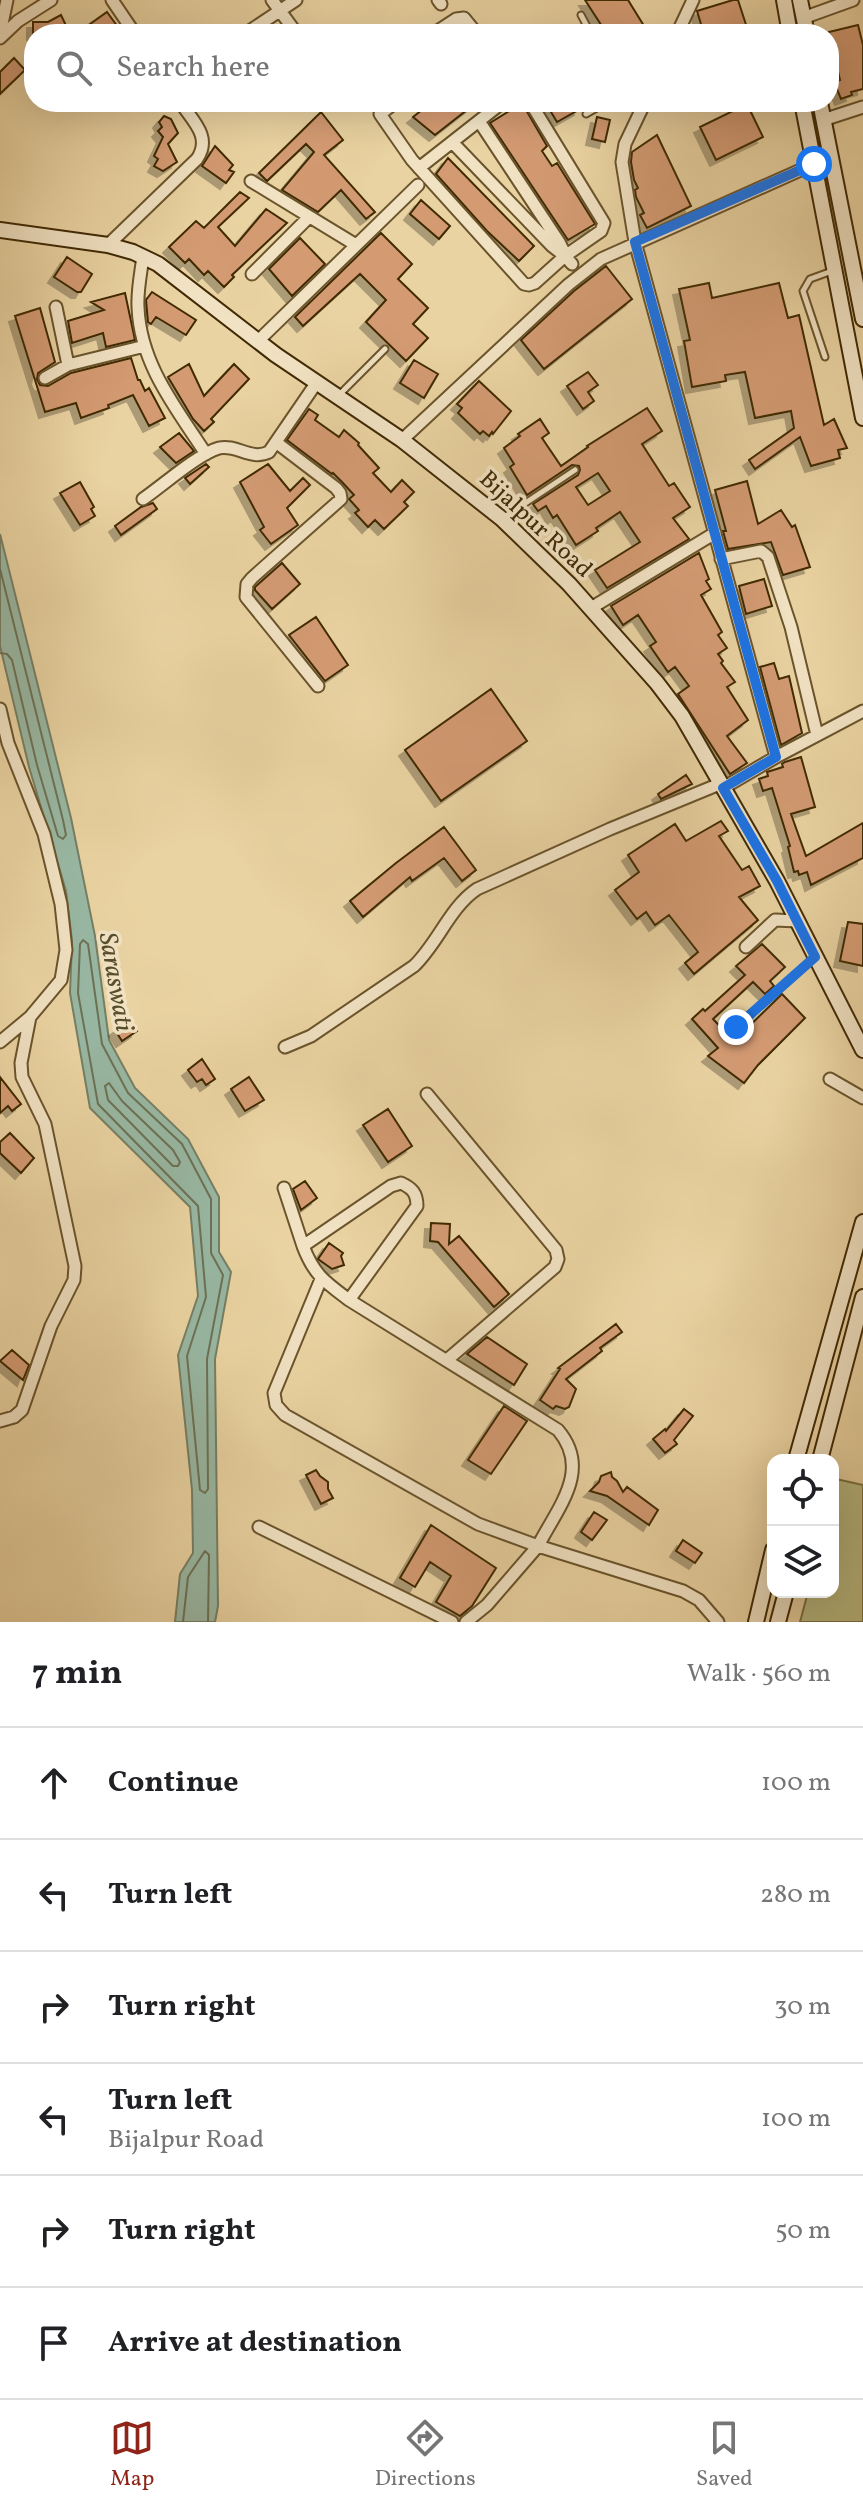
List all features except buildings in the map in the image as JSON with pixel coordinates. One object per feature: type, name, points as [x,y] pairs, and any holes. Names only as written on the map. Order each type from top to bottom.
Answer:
[{"type":"main road","points":[[784,0],[788,24]]},
{"type":"main road","points":[[800,0],[804,24]]},
{"type":"main road","points":[[804,112],[863,418]]},
{"type":"main road","points":[[822,112],[863,319]]},
{"type":"main road","name":"Bijalpur Road","points":[[0,230],[108,245],[158,264],[258,341],[402,440],[502,519],[591,608],[682,716],[777,881],[863,1050]]},
{"type":"main road","points":[[798,1454],[863,1222]]},
{"type":"main road","points":[[822,1454],[863,1297]]},
{"type":"main road","points":[[756,1622],[767,1575]]},
{"type":"main road","points":[[778,1622],[784,1598]]},
{"type":"street","points":[[0,35],[7,0]]},
{"type":"street","points":[[0,35],[51,0]]},
{"type":"street","points":[[112,0],[128,24]]},
{"type":"street","points":[[272,0],[290,24]]},
{"type":"street","points":[[260,24],[296,0]]},
{"type":"street","points":[[682,24],[693,0]]},
{"type":"street","points":[[803,18],[853,0]]},
{"type":"street","points":[[448,24],[464,18],[469,24]]},
{"type":"street","points":[[823,120],[863,107]]},
{"type":"street","points":[[108,245],[197,159],[203,149],[203,136],[187,112]]},
{"type":"street","points":[[383,112],[380,114],[419,168],[524,284],[529,285],[574,266],[601,259],[814,164]]},
{"type":"street","points":[[419,168],[490,112]]},
{"type":"street","points":[[402,440],[574,266],[601,231],[604,223],[536,112]]},
{"type":"street","points":[[640,112],[625,144],[622,162],[635,242],[776,757]]},
{"type":"street","points":[[479,121],[574,266]]},
{"type":"street","points":[[452,142],[574,266]]},
{"type":"street","points":[[251,181],[356,245]]},
{"type":"street","points":[[258,341],[418,185]]},
{"type":"street","points":[[252,274],[309,217]]},
{"type":"street","points":[[143,256],[138,307],[153,372],[206,454]]},
{"type":"street","points":[[56,307],[68,365]]},
{"type":"street","points":[[45,378],[68,365],[145,346]]},
{"type":"street","points":[[143,499],[206,454],[227,448],[261,456],[277,443],[317,382]]},
{"type":"street","points":[[277,443],[336,488],[341,499],[252,578],[245,590],[246,597],[318,686]]},
{"type":"street","points":[[591,608],[715,533]]},
{"type":"street","points":[[721,559],[761,551],[768,557],[791,627],[817,735]]},
{"type":"street","points":[[0,709],[8,743],[44,834],[61,904],[66,950],[61,980],[30,1017],[0,1042]]},
{"type":"street","points":[[285,1047],[311,1036],[414,966],[428,953],[467,896],[477,889],[610,829],[723,786],[863,711]]},
{"type":"street","points":[[746,947],[775,920],[797,921]]},
{"type":"street","points":[[0,1421],[14,1417],[22,1410],[51,1326],[74,1280],[75,1266],[45,1124],[22,1077],[21,1063],[30,1017]]},
{"type":"street","points":[[830,1079],[863,1098]]},
{"type":"street","points":[[427,1094],[556,1250],[558,1259],[555,1267],[447,1360]]},
{"type":"street","points":[[303,1246],[391,1186],[401,1183],[412,1188],[417,1206],[349,1300]]},
{"type":"street","points":[[284,1188],[311,1267],[321,1279],[349,1300],[558,1430],[568,1442],[574,1469],[570,1483],[538,1546],[487,1605],[466,1622]]},
{"type":"street","points":[[321,1279],[274,1393],[276,1405],[285,1415],[478,1524],[683,1591],[699,1600],[718,1622]]},
{"type":"street","points":[[259,1527],[452,1622]]},
{"type":"lane","points":[[581,15],[586,24]]},
{"type":"lane","points":[[586,114],[590,112]]},
{"type":"lane","points":[[825,357],[803,291],[810,279],[836,270]]},
{"type":"lane","points":[[338,396],[385,349]]},
{"type":"lane","points":[[502,519],[575,470]]},
{"type":"lane","points":[[736,1027],[815,957]]},
{"type":"green space","points":[[839,1480],[863,1485],[863,1622],[800,1622],[806,1598],[839,1598]]},
{"type":"water","points":[[0,534],[71,818],[95,936],[109,1040],[135,1088],[188,1139],[219,1197],[219,1252],[231,1272],[215,1359],[218,1606],[215,1622],[175,1622],[180,1574],[193,1553],[192,1490],[178,1355],[198,1296],[190,1207],[90,1108],[70,993],[72,941],[66,891],[29,767],[0,646]]},
{"type":"route","points":[[736,1027],[815,957],[777,881],[723,788],[776,757],[635,242],[814,164]]},
{"type":"water label","name":"Saraswati","points":[[115,982]]}]
